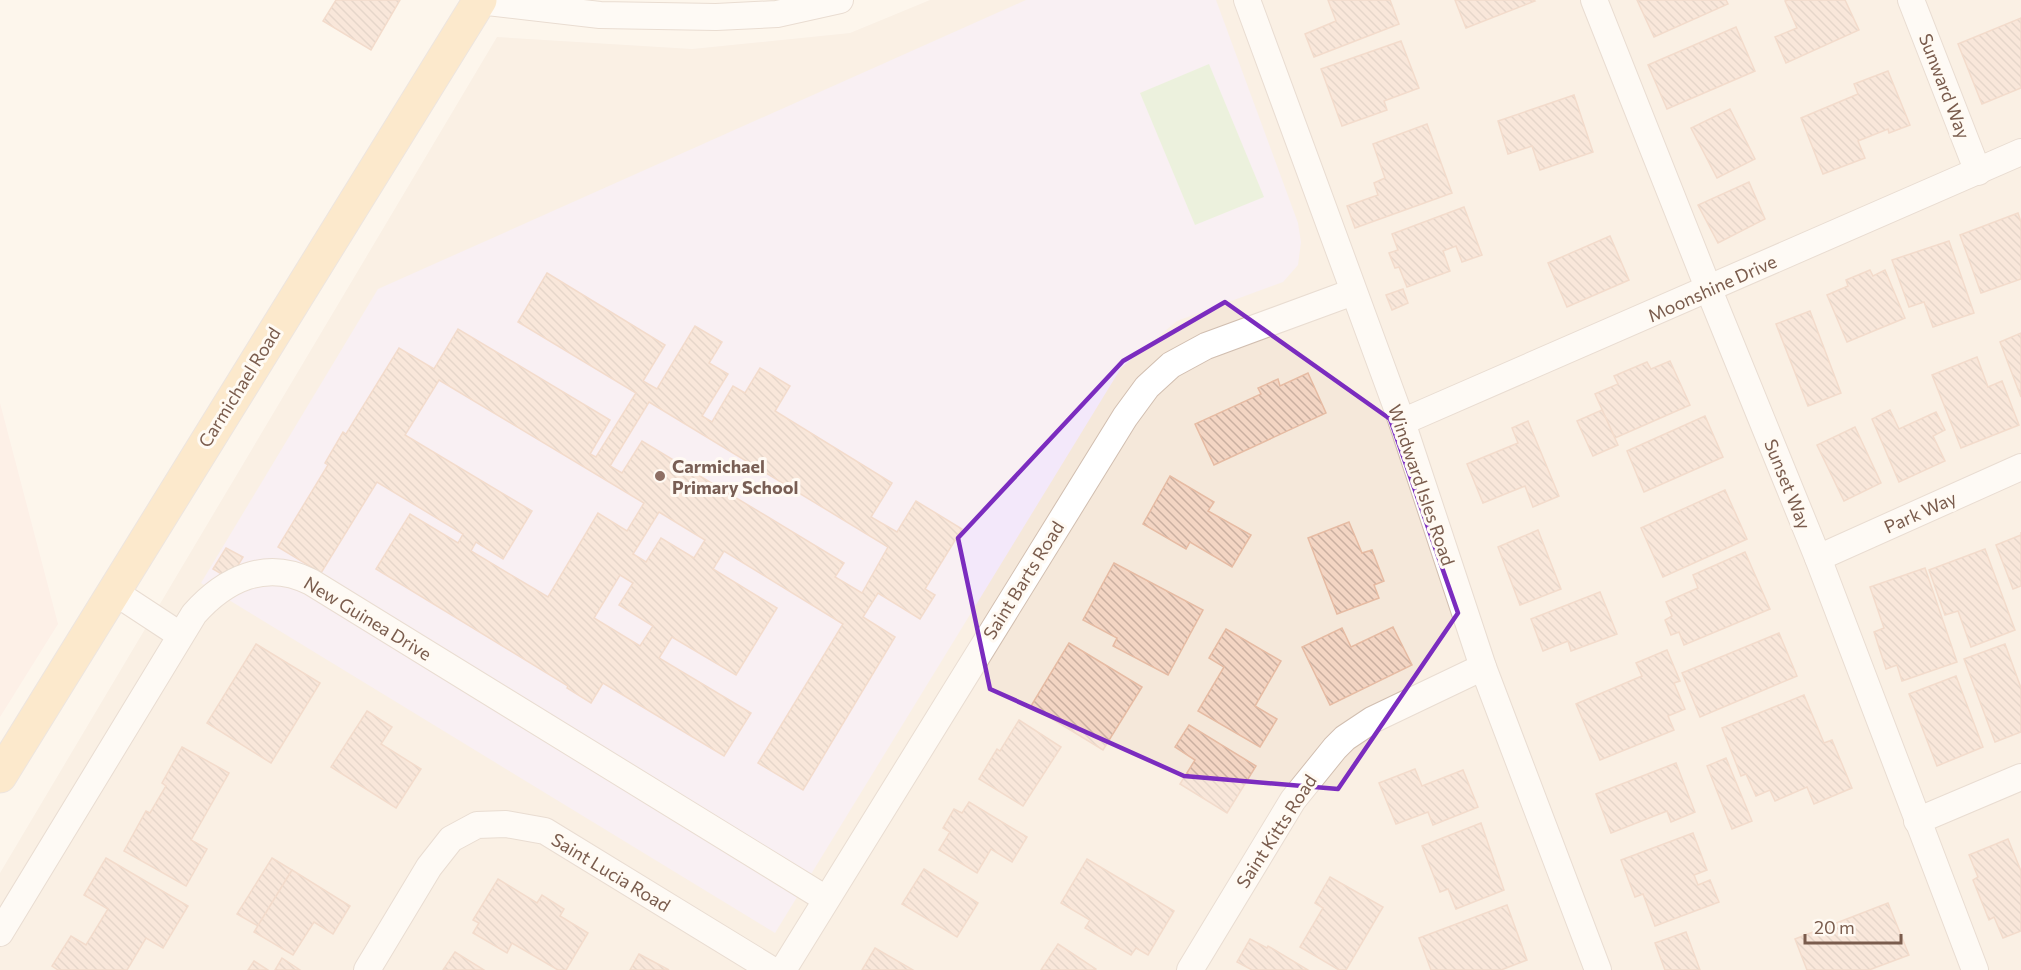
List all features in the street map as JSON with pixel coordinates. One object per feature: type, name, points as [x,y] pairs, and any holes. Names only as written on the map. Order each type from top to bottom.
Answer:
[{"type":"main road","name":"Carmichael Road","points":[[0,776],[479,0]]},
{"type":"street","points":[[479,0],[600,15],[716,17],[777,14],[840,0]]},
{"type":"street","name":"Windward Isles Road","points":[[1247,0],[1402,422],[1483,667],[1598,970]]},
{"type":"street","name":"Sunset Way","points":[[1594,0],[1708,290],[1818,558],[1975,970]]},
{"type":"street","name":"Sunward Way","points":[[1911,0],[1978,172]]},
{"type":"street","name":"Moonshine Drive","points":[[1402,422],[2021,152]]},
{"type":"street","name":"Saint Barts Road","points":[[783,970],[1125,417],[1147,387],[1171,365],[1206,346],[1353,292]]},
{"type":"street","name":"Park Way","points":[[1818,558],[2021,467]]},
{"type":"street","name":"New Guinea Drive","points":[[0,933],[194,614],[220,588],[243,578],[262,573],[280,572],[298,575],[826,899]]},
{"type":"street","points":[[113,591],[180,635]]},
{"type":"street","name":"Saint Kitts Road","points":[[1190,970],[1293,800],[1335,748],[1345,738],[1372,720],[1483,667]]},
{"type":"street","points":[[1917,821],[2021,777]]},
{"type":"street","name":"Saint Lucia Road","points":[[367,970],[429,867],[451,839],[477,825],[506,824],[545,831],[772,970]]},
{"type":"highlighted area","points":[[1225,302],[1390,419],[1458,613],[1338,789],[1184,776],[990,689],[958,538],[1123,361]]},
{"type":"shaded area","points":[[930,0],[2021,0],[2021,970],[0,970],[0,873],[497,37],[692,49],[850,33]]},
{"type":"shaded area","name":"Carmichael Primary School","points":[[1026,0],[1216,0],[1298,223],[1301,242],[1298,265],[1283,282],[1177,321],[1121,368],[775,933],[201,583],[378,289]]},
{"type":"shaded area","points":[[0,403],[58,624],[0,717]]},
{"type":"green space","points":[[1209,64],[1264,197],[1195,225],[1140,93]]},
{"type":"building","points":[[336,0],[400,0],[371,50],[323,21]]},
{"type":"building","points":[[1328,0],[1390,0],[1399,24],[1314,57],[1305,34],[1336,21]]},
{"type":"building","points":[[1455,0],[1534,0],[1535,1],[1466,28]]},
{"type":"building","points":[[1637,0],[1726,0],[1728,4],[1654,37]]},
{"type":"building","points":[[1845,0],[1859,30],[1786,63],[1775,37],[1797,28],[1785,1]]},
{"type":"building","points":[[2021,18],[2021,88],[1982,104],[1958,44]]},
{"type":"building","points":[[1736,27],[1755,71],[1667,109],[1648,65]]},
{"type":"building","points":[[1401,41],[1419,88],[1384,101],[1387,110],[1342,126],[1321,69]]},
{"type":"building","points":[[1888,71],[1910,125],[1889,133],[1888,129],[1858,141],[1865,158],[1823,174],[1801,118],[1858,94],[1854,84]]},
{"type":"building","points":[[1574,95],[1593,152],[1540,170],[1532,146],[1508,154],[1498,121]]},
{"type":"building","points":[[1730,109],[1755,159],[1717,178],[1691,128]]},
{"type":"building","points":[[1427,124],[1452,193],[1355,228],[1347,206],[1378,195],[1374,183],[1385,178],[1373,144]]},
{"type":"building","points":[[1749,182],[1765,219],[1718,243],[1698,205]]},
{"type":"building","points":[[1464,207],[1482,255],[1462,262],[1456,246],[1443,251],[1450,271],[1407,287],[1399,267],[1395,268],[1389,253],[1398,250],[1392,234]]},
{"type":"building","points":[[2018,213],[2021,222],[2021,279],[1981,293],[1960,235]]},
{"type":"building","points":[[1610,236],[1629,280],[1567,307],[1548,263]]},
{"type":"building","points":[[1949,241],[1974,313],[1933,327],[1924,302],[1909,307],[1892,260]]},
{"type":"building","points":[[1870,270],[1873,276],[1885,270],[1905,318],[1847,342],[1827,295],[1848,286],[1846,280]]},
{"type":"building","points":[[547,273],[665,345],[643,381],[657,389],[695,326],[722,342],[709,363],[728,374],[702,416],[712,422],[733,386],[745,393],[760,368],[790,386],[775,411],[892,483],[871,517],[897,532],[916,501],[962,529],[925,589],[935,595],[920,619],[878,593],[863,617],[895,637],[803,790],[758,763],[843,624],[724,551],[713,569],[777,608],[736,675],[672,637],[659,658],[751,713],[724,756],[603,683],[591,703],[567,688],[568,686],[376,569],[410,514],[458,543],[463,534],[377,482],[321,573],[278,547],[328,465],[325,463],[343,432],[346,434],[399,348],[434,369],[458,329],[610,420],[590,454],[596,457],[636,393],[518,322]],"holes":[[[439,380],[644,503],[627,531],[598,513],[548,597],[471,551],[476,542],[503,559],[532,511],[405,435]],[[649,402],[888,547],[862,593],[835,577],[844,563],[642,441],[622,473],[610,466]],[[659,512],[705,540],[694,558],[661,538],[646,562],[633,554]],[[620,575],[633,583],[619,605],[653,626],[640,646],[594,618]]]},
{"type":"building","points":[[1403,289],[1408,303],[1392,310],[1386,295]]},
{"type":"building","points":[[1810,311],[1841,393],[1808,406],[1776,324]]},
{"type":"building","points":[[2021,333],[2021,397],[2000,342]]},
{"type":"building","points":[[1977,357],[1988,387],[2002,381],[2019,425],[1961,448],[1932,375]]},
{"type":"building","points":[[1670,361],[1690,405],[1615,438],[1595,394],[1618,384],[1614,376],[1647,362],[1651,369]]},
{"type":"building","points":[[1308,373],[1326,413],[1214,465],[1195,424],[1261,394],[1258,388],[1278,379],[1280,386]]},
{"type":"building","points":[[1602,410],[1618,445],[1593,456],[1577,421]]},
{"type":"building","points":[[1890,410],[1899,429],[1936,412],[1945,430],[1933,436],[1945,461],[1899,482],[1872,419]]},
{"type":"building","points":[[1705,416],[1723,457],[1644,492],[1627,451]]},
{"type":"building","points":[[1528,421],[1559,496],[1533,507],[1525,486],[1483,503],[1467,464],[1518,443],[1512,428]]},
{"type":"building","points":[[1855,427],[1881,483],[1844,501],[1817,445]]},
{"type":"building","points":[[1170,476],[1214,502],[1208,511],[1251,535],[1232,567],[1190,542],[1186,549],[1143,524]]},
{"type":"building","points":[[1725,490],[1747,539],[1663,577],[1641,528]]},
{"type":"building","points":[[1349,522],[1362,553],[1372,550],[1384,581],[1374,585],[1379,598],[1337,614],[1308,538]]},
{"type":"building","points":[[1538,530],[1561,589],[1520,605],[1498,547]]},
{"type":"building","points":[[2021,535],[2021,586],[2013,589],[1996,545]]},
{"type":"building","points":[[226,548],[243,557],[230,579],[213,569]]},
{"type":"building","points":[[1985,549],[2015,630],[1971,647],[1958,611],[1945,615],[1929,570]]},
{"type":"building","points":[[1745,552],[1770,609],[1684,645],[1679,632],[1671,635],[1665,620],[1672,616],[1666,602],[1698,588],[1693,575]]},
{"type":"building","points":[[1114,563],[1203,610],[1168,675],[1113,646],[1117,638],[1083,620]]},
{"type":"building","points":[[1925,568],[1957,662],[1902,681],[1897,665],[1886,669],[1874,632],[1884,628],[1870,587]]},
{"type":"building","points":[[1600,592],[1617,634],[1571,651],[1568,641],[1543,651],[1531,619]]},
{"type":"building","points":[[1393,627],[1412,665],[1330,705],[1302,647],[1342,628],[1351,647]]},
{"type":"building","points":[[1226,629],[1281,661],[1255,706],[1277,719],[1260,747],[1198,711],[1224,667],[1209,658]]},
{"type":"building","points":[[1779,633],[1797,676],[1700,717],[1682,673]]},
{"type":"building","points":[[1069,643],[1142,687],[1103,750],[1031,706]]},
{"type":"building","points":[[256,644],[320,683],[271,763],[207,723]]},
{"type":"building","points":[[2005,644],[2021,688],[2021,732],[1995,742],[1964,659]]},
{"type":"building","points":[[1667,650],[1680,681],[1674,683],[1685,709],[1668,716],[1674,730],[1600,760],[1576,704],[1642,676],[1636,663]]},
{"type":"building","points":[[1956,676],[1983,747],[1937,766],[1909,694]]},
{"type":"building","points":[[1804,695],[1824,743],[1832,740],[1852,788],[1814,804],[1807,787],[1775,801],[1770,790],[1756,796],[1746,774],[1741,776],[1722,728]]},
{"type":"building","points":[[367,711],[392,727],[381,744],[421,769],[396,808],[331,767]]},
{"type":"building","points":[[1019,720],[1061,747],[1023,806],[979,779],[997,749],[1000,751]]},
{"type":"building","points":[[1189,725],[1256,766],[1227,813],[1180,784],[1195,760],[1175,747]]},
{"type":"building","points":[[182,747],[229,773],[191,840],[207,849],[186,886],[124,851],[146,811],[150,813],[166,786],[162,783]]},
{"type":"building","points":[[1726,758],[1752,821],[1732,829],[1707,766]]},
{"type":"building","points":[[1676,763],[1695,812],[1671,822],[1667,811],[1611,833],[1596,794]]},
{"type":"building","points":[[1415,769],[1422,786],[1463,770],[1478,807],[1433,825],[1428,812],[1396,824],[1379,783]]},
{"type":"building","points":[[969,802],[1027,837],[1012,862],[991,849],[977,873],[939,850],[950,832],[943,828],[954,809],[962,813]]},
{"type":"building","points":[[1481,823],[1504,890],[1456,909],[1448,889],[1440,892],[1422,846]]},
{"type":"building","points":[[1693,833],[1707,870],[1694,875],[1698,885],[1710,880],[1719,902],[1655,926],[1643,894],[1635,897],[1621,860]]},
{"type":"building","points":[[2008,839],[2021,871],[2021,931],[2003,938],[1994,917],[1989,920],[1973,880],[1978,877],[1969,855]]},
{"type":"building","points":[[106,858],[188,906],[163,948],[146,938],[127,970],[58,970],[52,966],[71,936],[86,945],[108,909],[84,895]]},
{"type":"building","points":[[272,858],[292,870],[258,926],[237,914]]},
{"type":"building","points":[[1087,859],[1174,911],[1148,955],[1136,948],[1131,955],[1085,928],[1090,920],[1061,903]]},
{"type":"building","points":[[924,869],[978,903],[957,937],[902,904]]},
{"type":"building","points":[[292,870],[350,906],[333,934],[314,922],[293,955],[254,932]]},
{"type":"building","points":[[1330,877],[1383,907],[1346,970],[1339,970],[1300,947],[1323,908],[1315,903]]},
{"type":"building","points":[[498,879],[537,903],[542,895],[564,909],[560,916],[588,933],[566,970],[558,970],[512,943],[507,953],[473,933],[479,923],[473,920]]},
{"type":"building","points":[[1888,903],[1909,955],[1869,970],[1807,970],[1795,939]]},
{"type":"building","points":[[1507,905],[1527,960],[1501,970],[1431,970],[1419,938]]},
{"type":"building","points":[[1686,932],[1700,970],[1665,970],[1655,943]]},
{"type":"building","points":[[1250,939],[1267,948],[1268,946],[1308,970],[1252,970],[1237,962]]},
{"type":"building","points":[[1058,944],[1096,969],[1041,970]]},
{"type":"building","points":[[875,948],[913,970],[862,970]]},
{"type":"building","points":[[455,952],[484,970],[443,970]]},
{"type":"building","points":[[639,954],[669,970],[630,970]]},
{"type":"building","points":[[282,958],[300,970],[275,970]]},
{"type":"building","points":[[254,961],[268,970],[248,970]]},
{"type":"place","name":"Carmichael Primary School","points":[[660,476]]}]
